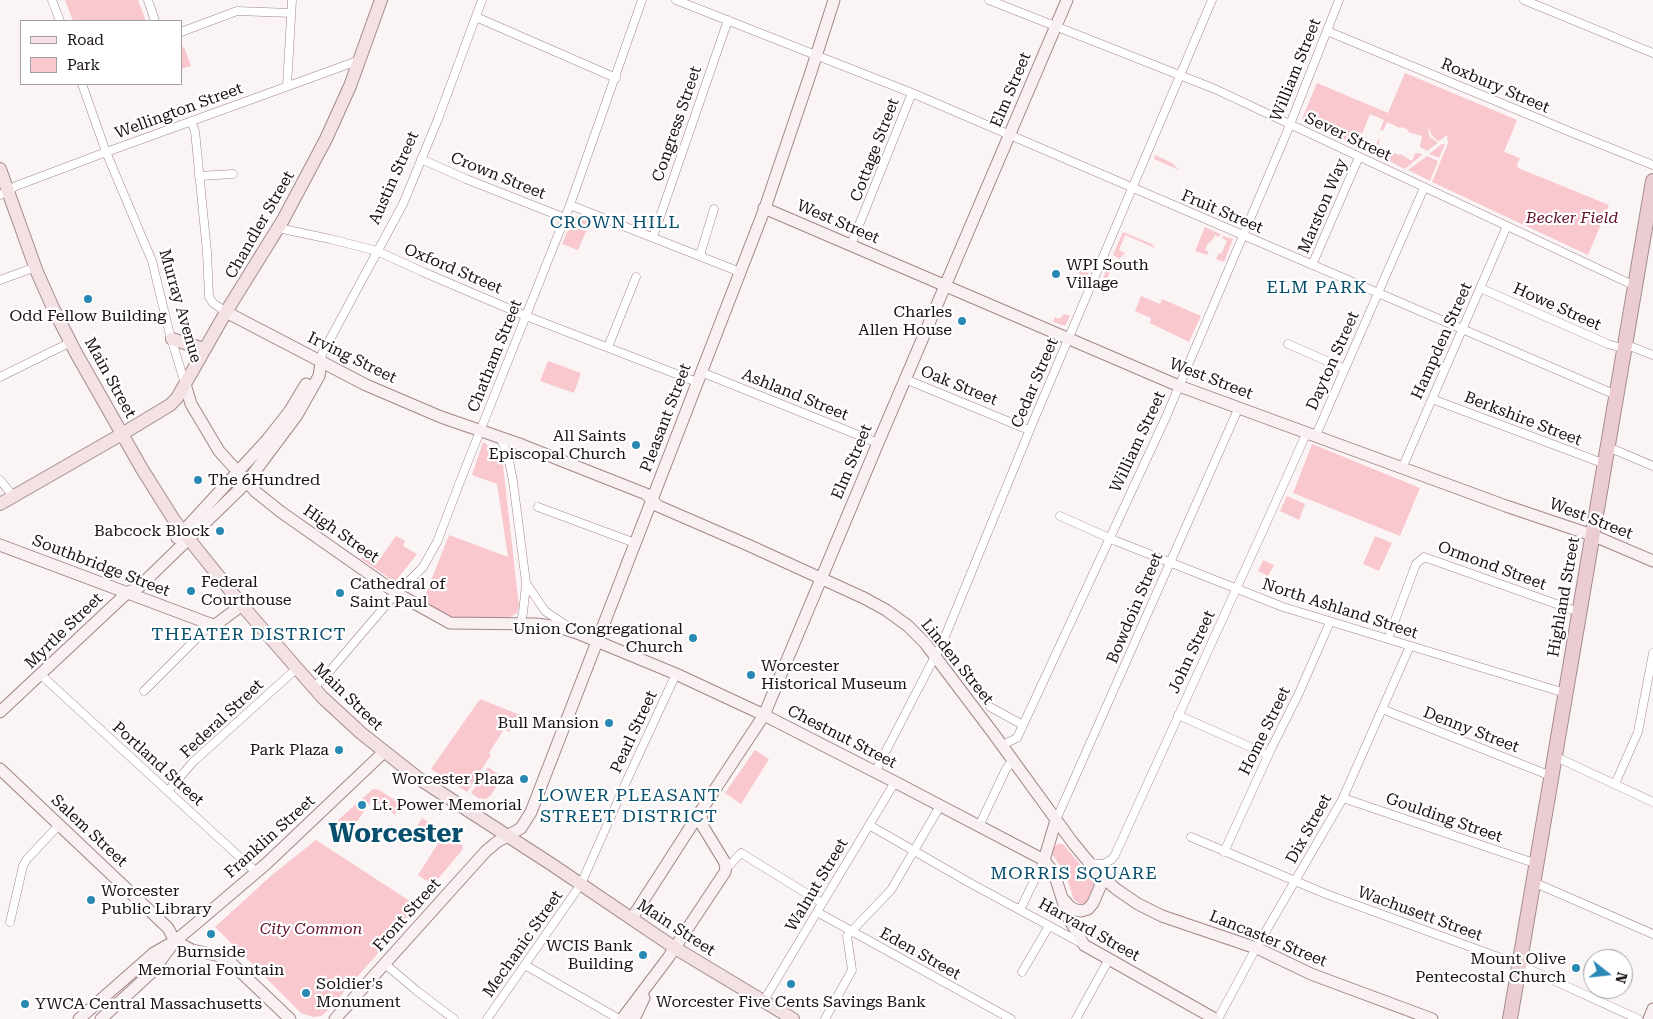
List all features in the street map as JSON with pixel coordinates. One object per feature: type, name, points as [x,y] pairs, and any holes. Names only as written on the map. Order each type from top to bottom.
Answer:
[{"type":"highway","name":"Highland Street","points":[[1510,1019],[1624,347],[1635,286],[1647,238],[1653,181]]},
{"type":"main road","name":"Chandler Street","points":[[0,504],[122,434],[170,405],[177,398],[204,349],[278,228],[326,138],[360,60],[381,0]]},
{"type":"main road","name":"Pleasant Street","points":[[507,836],[521,828],[531,812],[764,208],[834,0]]},
{"type":"main road","name":"Elm Street","points":[[632,918],[764,715],[1067,0]]},
{"type":"main road","name":"Main Street","points":[[0,169],[4,193],[53,308],[70,342],[142,469],[186,535],[242,605],[313,688],[361,733],[418,778],[581,884],[675,948],[793,1019]]},
{"type":"main road","name":"West Street","points":[[764,208],[1179,386],[1592,536],[1653,561]]},
{"type":"main road","name":"Irving Street","points":[[226,312],[366,386],[646,494],[652,498]]},
{"type":"main road","points":[[172,339],[204,349]]},
{"type":"main road","name":"Austin Street","points":[[186,535],[280,424],[321,362]]},
{"type":"main road","name":"Austin Street","points":[[186,535],[247,482],[297,415],[318,376],[321,362]]},
{"type":"main road","name":"Murray Avenue","points":[[185,384],[191,404],[203,425],[219,451],[239,473]]},
{"type":"main road","name":"High Street","points":[[239,473],[256,492],[281,512],[398,594],[438,618],[458,624],[520,624],[558,627],[577,633]]},
{"type":"main road","name":"Linden Street","points":[[652,498],[658,506],[864,598],[894,615],[914,632],[935,656],[1088,863],[1100,876]]},
{"type":"main road","name":"Myrtle Street","points":[[0,712],[127,593],[131,584],[186,535]]},
{"type":"main road","name":"Southbridge Street","points":[[0,545],[213,625]]},
{"type":"main road","points":[[213,625],[242,605]]},
{"type":"main road","name":"Chestnut Street","points":[[577,633],[676,674],[764,715],[979,826],[1047,856]]},
{"type":"main road","name":"Franklin Street","points":[[79,1019],[154,953],[174,941],[256,872],[315,819],[384,752]]},
{"type":"main road","name":"Salem Street","points":[[0,769],[168,928],[174,941]]},
{"type":"main road","points":[[621,1019],[675,948],[726,870],[724,861],[703,827],[701,812]]},
{"type":"main road","points":[[1056,820],[1047,856],[1064,900],[1068,917],[1084,945]]},
{"type":"main road","name":"Front Street","points":[[335,1019],[486,851],[507,836]]},
{"type":"main road","points":[[1047,856],[1052,839],[1058,837],[1071,840]]},
{"type":"main road","points":[[1064,900],[1070,907],[1076,910],[1083,911],[1088,909],[1093,903],[1100,887],[1100,876]]},
{"type":"main road","name":"Lancaster Street","points":[[1100,876],[1126,896],[1162,916],[1256,948],[1311,974],[1432,1019]]},
{"type":"main road","points":[[174,941],[187,948],[227,959],[290,1019]]},
{"type":"main road","name":"Franklin Street","points":[[100,1019],[152,972],[174,941]]},
{"type":"main road","name":"Harvard Street","points":[[1084,945],[1216,1019]]},
{"type":"main road","points":[[634,1019],[651,982]]},
{"type":"main road","points":[[1649,1019],[1653,1009]]},
{"type":"street","points":[[52,0],[60,20]]},
{"type":"street","points":[[148,0],[154,20]]},
{"type":"street","points":[[287,86],[292,0]]},
{"type":"street","name":"Austin Street","points":[[321,362],[322,354],[403,204],[443,106],[482,0]]},
{"type":"street","name":"Chatham Street","points":[[313,688],[323,679],[392,598],[398,594],[423,566],[437,542],[570,205],[642,0]]},
{"type":"street","name":"Fruit Street","points":[[676,0],[912,93],[1616,395]]},
{"type":"street","name":"Sever Street","points":[[989,0],[1215,89],[1635,286]]},
{"type":"street","name":"Cedar Street","points":[[875,772],[944,639],[1030,430],[1212,0]]},
{"type":"street","name":"William Street","points":[[1002,745],[1017,738],[1179,386],[1207,317],[1244,235],[1339,0]]},
{"type":"street","points":[[1524,0],[1653,53]]},
{"type":"street","points":[[182,32],[237,11],[291,13]]},
{"type":"street","points":[[476,17],[616,78]]},
{"type":"street","name":"Congress Street","points":[[653,237],[728,20]]},
{"type":"street","name":"Roxbury Street","points":[[1327,31],[1653,165]]},
{"type":"street","name":"Wellington Street","points":[[4,193],[16,186],[106,152],[360,60]]},
{"type":"street","name":"Murray Avenue","points":[[82,85],[106,152],[152,261],[185,384]]},
{"type":"street","name":"Cottage Street","points":[[851,245],[912,93]]},
{"type":"street","name":"Irving Street","points":[[191,122],[195,131],[207,252],[208,297],[226,312]]},
{"type":"street","name":"Marston Way","points":[[1312,265],[1359,157]]},
{"type":"street","name":"Crown Street","points":[[421,159],[565,218]]},
{"type":"street","points":[[199,176],[233,174]]},
{"type":"street","name":"Dayton Street","points":[[1311,434],[1345,369],[1424,188]]},
{"type":"street","points":[[570,205],[740,272]]},
{"type":"street","points":[[700,255],[714,209]]},
{"type":"street","name":"Hampden Street","points":[[1402,466],[1507,226]]},
{"type":"street","name":"Oxford Street","points":[[278,228],[377,251],[526,316],[608,347],[699,377]]},
{"type":"street","points":[[0,280],[36,267]]},
{"type":"street","points":[[608,347],[636,276]]},
{"type":"street","name":"Howe Street","points":[[1480,288],[1608,344],[1618,347],[1632,347],[1653,356]]},
{"type":"street","points":[[0,377],[70,342]]},
{"type":"street","points":[[1288,344],[1345,369]]},
{"type":"street","name":"Ashland Street","points":[[699,377],[878,443]]},
{"type":"street","name":"Oak Street","points":[[905,379],[1030,430]]},
{"type":"street","name":"Berkshire Street","points":[[1432,399],[1605,464]]},
{"type":"street","name":"Bowdoin Street","points":[[1056,820],[1239,407]]},
{"type":"street","name":"John Street","points":[[1088,863],[1108,863],[1113,858],[1235,589],[1311,434]]},
{"type":"street","name":"Chestnut Street","points":[[500,437],[508,456],[514,481],[526,583],[545,611],[577,633]]},
{"type":"street","points":[[1608,447],[1653,466]]},
{"type":"street","points":[[0,480],[13,496]]},
{"type":"street","points":[[538,507],[635,543]]},
{"type":"street","name":"North Ashland Street","points":[[1060,516],[1283,607],[1566,693]]},
{"type":"street","name":"Ormond Street","points":[[1388,639],[1416,564],[1424,557],[1579,612]]},
{"type":"street","points":[[520,624],[526,583]]},
{"type":"street","name":"Home Street","points":[[1224,852],[1268,755],[1299,693],[1330,622]]},
{"type":"street","points":[[144,691],[213,625]]},
{"type":"street","name":"Dix Street","points":[[1216,1019],[1343,798],[1410,646]]},
{"type":"street","points":[[1616,784],[1638,732],[1653,653]]},
{"type":"street","name":"Federal Street","points":[[168,791],[193,762],[296,669]]},
{"type":"street","name":"Pearl Street","points":[[581,884],[676,674]]},
{"type":"street","name":"Portland Street","points":[[41,675],[256,872]]},
{"type":"street","points":[[990,707],[1023,725]]},
{"type":"street","name":"Denny Street","points":[[1382,709],[1551,776]]},
{"type":"street","points":[[1178,715],[1268,755]]},
{"type":"street","points":[[1554,756],[1653,802]]},
{"type":"street","points":[[979,826],[1006,769],[1013,760]]},
{"type":"street","name":"Walnut Street","points":[[763,1002],[895,782]]},
{"type":"street","name":"Goulding Street","points":[[1343,798],[1537,864]]},
{"type":"street","points":[[825,1019],[852,970],[847,936],[891,890],[940,806]]},
{"type":"street","points":[[10,922],[23,866],[27,859],[59,825]]},
{"type":"street","name":"Harvard Street","points":[[869,825],[1084,945]]},
{"type":"street","name":"Wachusett Street","points":[[1191,836],[1295,882],[1520,965],[1638,1019]]},
{"type":"street","points":[[726,870],[741,853],[822,903]]},
{"type":"street","points":[[1020,910],[1047,856]]},
{"type":"street","points":[[1533,882],[1653,934]]},
{"type":"street","name":"Mechanic Street","points":[[487,1019],[581,884]]},
{"type":"street","name":"Eden Street","points":[[817,912],[1012,1019]]},
{"type":"street","points":[[1022,972],[1049,926]]},
{"type":"street","points":[[1076,1019],[1109,959]]},
{"type":"street","points":[[385,964],[454,1019]]},
{"type":"street","points":[[525,965],[621,1019]]},
{"type":"green space","points":[[65,0],[138,0],[146,20],[73,20]]},
{"type":"green space","points":[[184,47],[191,66],[182,69],[182,48]]},
{"type":"green space","name":"Becker Field","points":[[1405,73],[1517,120],[1504,152],[1520,158],[1517,164],[1518,168],[1609,205],[1588,255],[1432,182],[1448,143],[1447,135],[1439,141],[1436,140],[1429,128],[1430,137],[1438,143],[1427,151],[1420,147],[1422,136],[1387,122],[1383,131],[1380,130],[1384,120],[1370,114],[1357,146],[1302,119],[1317,83],[1388,113]]},
{"type":"green space","points":[[1379,138],[1378,146],[1386,150],[1387,148],[1391,150],[1390,152],[1400,154],[1412,161],[1415,153],[1423,154],[1405,169],[1373,153]]},
{"type":"green space","points":[[1442,144],[1445,144],[1439,158],[1429,154]]},
{"type":"green space","points":[[1155,155],[1172,163],[1179,170],[1154,159]]},
{"type":"green space","points":[[1427,156],[1438,161],[1430,181],[1408,170]]},
{"type":"green space","points":[[574,216],[590,222],[578,250],[562,244]]},
{"type":"green space","points":[[1205,227],[1220,234],[1219,237],[1215,235],[1210,243],[1208,243],[1205,250],[1209,252],[1207,255],[1195,251]]},
{"type":"green space","points":[[1123,232],[1152,244],[1155,248],[1125,235],[1119,250],[1125,253],[1119,259],[1113,255]]},
{"type":"green space","points":[[1223,236],[1233,239],[1224,262],[1216,259],[1219,253],[1221,254],[1227,241],[1222,238]]},
{"type":"green space","points":[[1111,259],[1118,261],[1118,268],[1112,266],[1106,281],[1110,283],[1109,285],[1102,281]]},
{"type":"green space","points":[[1085,263],[1093,263],[1085,280],[1080,277],[1079,272]]},
{"type":"green space","points":[[1141,296],[1160,304],[1162,299],[1201,316],[1189,342],[1150,323],[1151,318],[1135,311]]},
{"type":"green space","points":[[1064,314],[1070,316],[1065,326],[1053,322],[1055,317],[1058,319]]},
{"type":"green space","points":[[548,361],[581,373],[574,393],[540,381]]},
{"type":"green space","points":[[483,442],[494,450],[503,465],[519,607],[517,613],[510,617],[466,620],[452,617],[423,601],[449,535],[508,557],[497,484],[472,475]]},
{"type":"green space","points":[[1312,444],[1420,488],[1400,536],[1293,493]]},
{"type":"green space","points":[[1287,496],[1305,504],[1299,520],[1280,511]]},
{"type":"green space","points":[[396,536],[405,541],[403,546],[417,554],[395,582],[361,559],[364,555],[377,563]]},
{"type":"green space","points":[[1375,536],[1392,543],[1379,571],[1363,564]]},
{"type":"green space","points":[[1263,560],[1274,565],[1268,576],[1258,571]]},
{"type":"green space","points":[[480,699],[520,715],[509,732],[504,729],[489,753],[491,755],[467,792],[431,769]]},
{"type":"green space","points":[[755,750],[769,759],[741,804],[725,793]]},
{"type":"green space","points":[[488,767],[502,777],[491,795],[486,799],[478,798],[471,793]]},
{"type":"green space","points":[[373,789],[379,790],[400,803],[395,815],[372,799],[354,826],[366,834],[364,837],[338,824],[338,820]]},
{"type":"green space","points":[[422,818],[462,845],[463,849],[433,885],[418,875],[439,842],[417,827]]},
{"type":"green space","name":"City Common","points":[[316,840],[419,907],[326,1012],[321,1016],[313,1017],[301,1013],[215,927],[272,875]]},
{"type":"green space","points":[[1058,844],[1063,844],[1093,880],[1093,887],[1086,903],[1080,904],[1074,900],[1065,873],[1052,854],[1054,847]]},
{"type":"place","name":"WPI South Village","points":[[1056,274]]},
{"type":"place","name":"Odd Fellow Building","points":[[88,299]]},
{"type":"place","name":"Charles Allen House","points":[[962,321]]},
{"type":"place","name":"All Saints Episcopal Church","points":[[636,445]]},
{"type":"place","name":"The 6Hundred","points":[[198,480]]},
{"type":"place","name":"Babcock Block","points":[[220,531]]},
{"type":"place","name":"Federal Courthouse","points":[[191,591]]},
{"type":"place","name":"Cathedral of Saint Paul","points":[[340,593]]},
{"type":"place","name":"Union Congregational Church","points":[[693,638]]},
{"type":"place","name":"Worcester Historical Museum","points":[[751,675]]},
{"type":"place","name":"Bull Mansion","points":[[609,723]]},
{"type":"place","name":"Park Plaza","points":[[339,750]]},
{"type":"place","name":"Worcester Plaza","points":[[524,779]]},
{"type":"place","name":"Lt. Power Memorial","points":[[362,805]]},
{"type":"place","name":"Worcester Public Library","points":[[91,900]]},
{"type":"place","name":"Burnside Memorial Fountain","points":[[211,934]]},
{"type":"place","name":"WCIS Bank Building","points":[[643,955]]},
{"type":"place","name":"Mount Olive Pentecostal Church","points":[[1576,968]]},
{"type":"place","name":"Worcester Five Cents Savings Bank","points":[[791,984]]},
{"type":"place","name":"Soldier's Monument","points":[[306,993]]},
{"type":"place","name":"YWCA Central Massachusetts","points":[[25,1004]]},
{"type":"district","name":"CROWN HILL","points":[[615,223]]},
{"type":"district","name":"ELM PARK","points":[[1317,288]]},
{"type":"district","name":"THEATER DISTRICT","points":[[249,635]]},
{"type":"district","name":"LOWER PLEASANT STREET DISTRICT","points":[[629,806]]},
{"type":"district","name":"Worcester","points":[[396,834]]},
{"type":"district","name":"MORRIS SQUARE","points":[[1074,874]]}]
